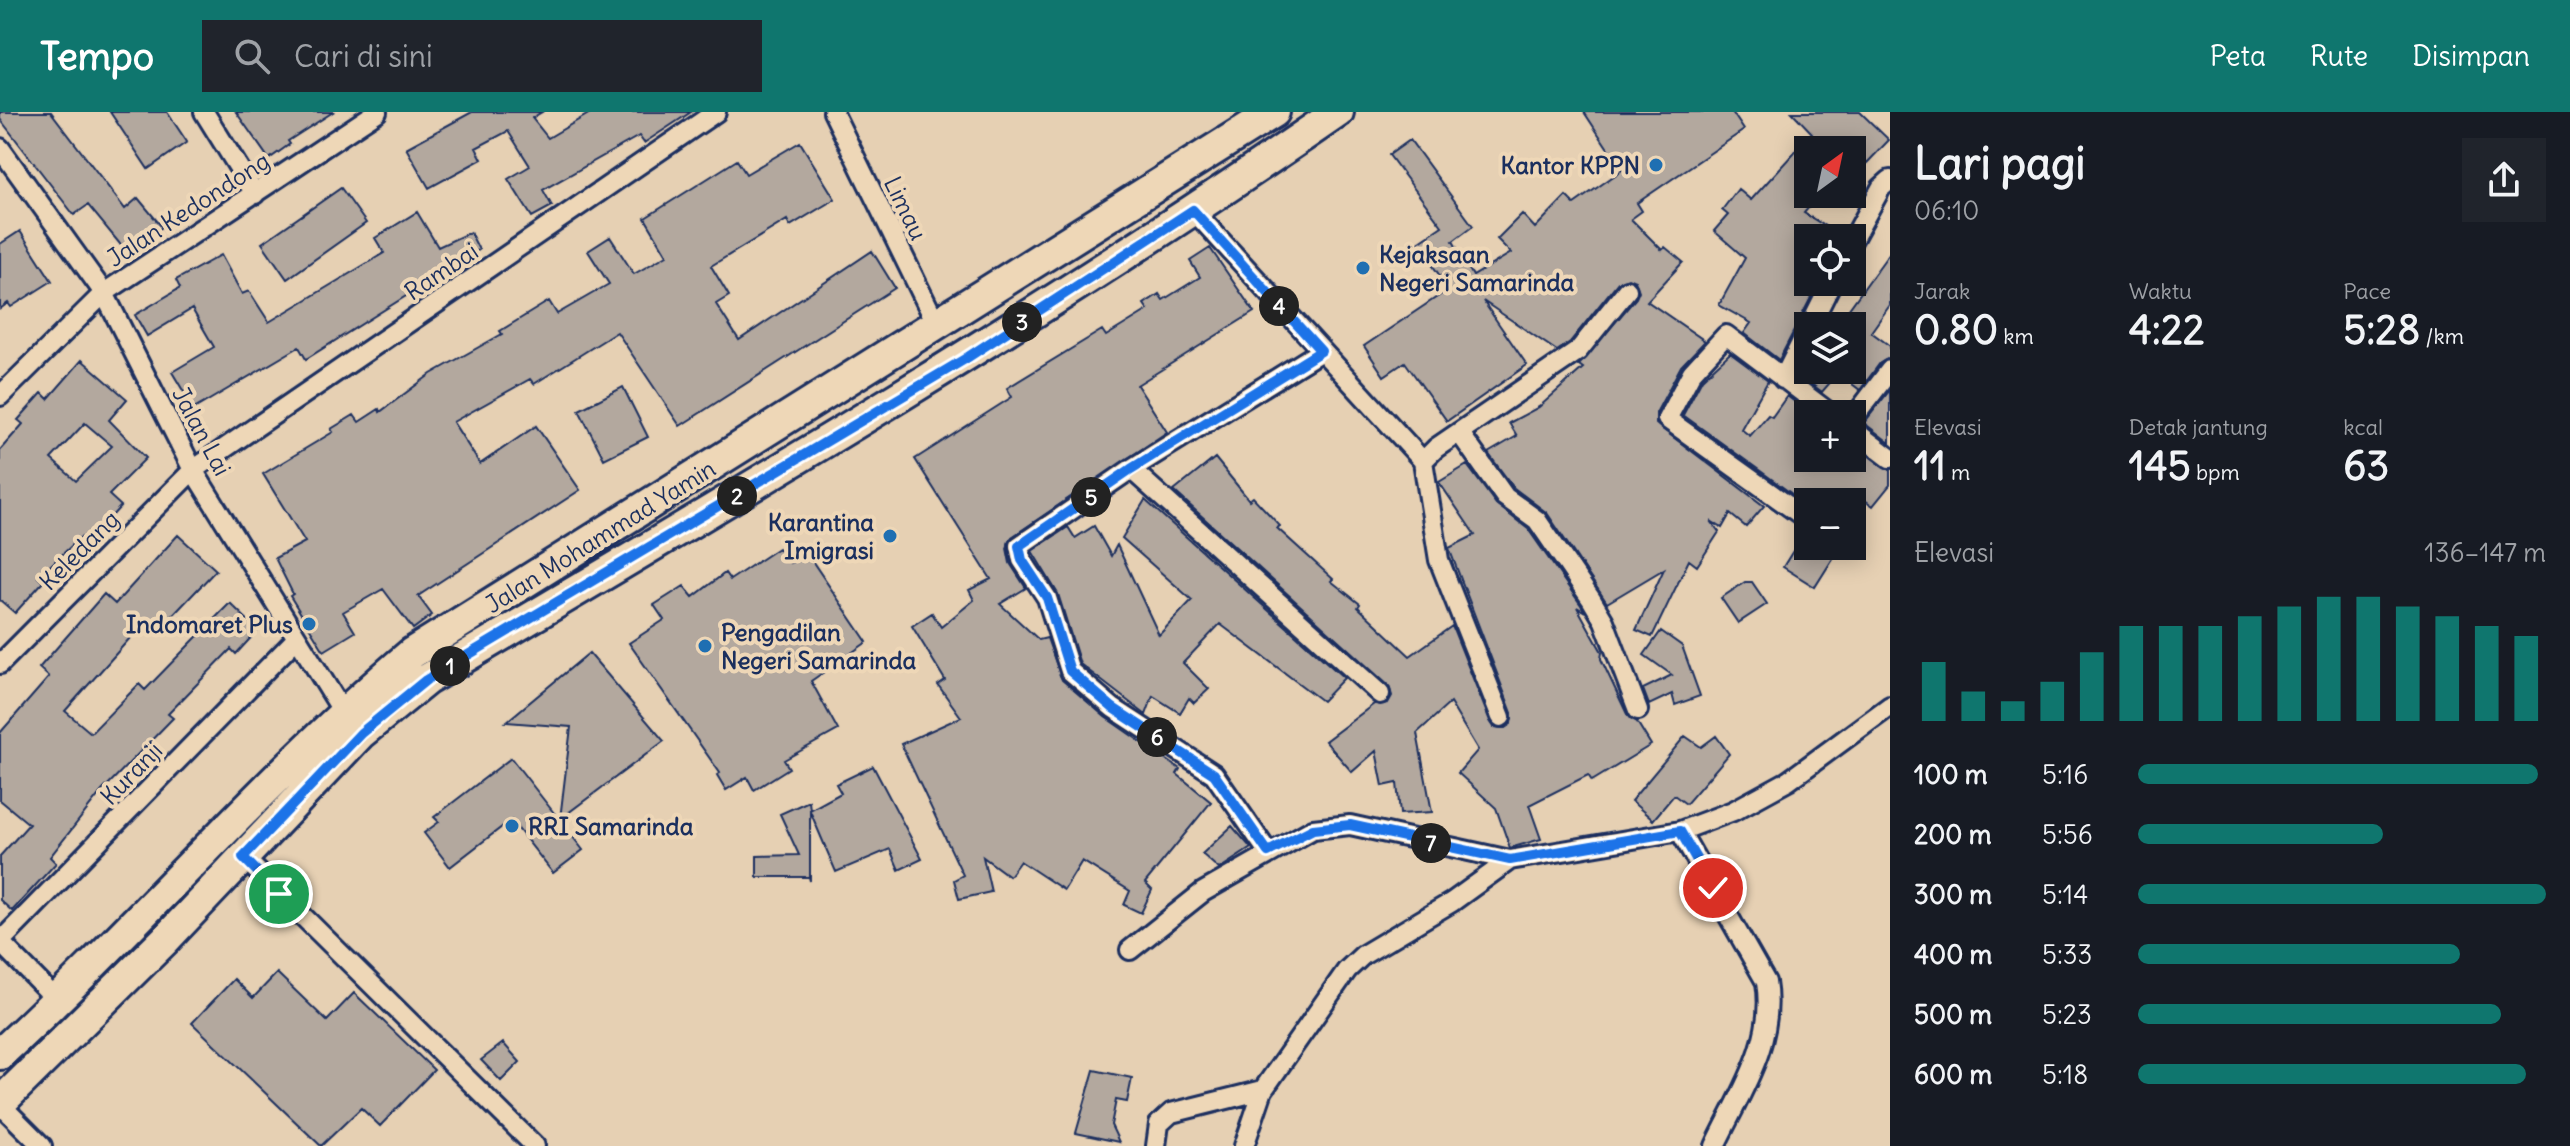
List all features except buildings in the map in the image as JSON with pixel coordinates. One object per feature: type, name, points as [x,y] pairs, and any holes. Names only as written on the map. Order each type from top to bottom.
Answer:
[{"type":"main road","name":"Jalan Mohammad Yamin","points":[[0,1104],[243,857],[412,653],[1274,112]]},
{"type":"main road","name":"Jalan Mohammad Yamin","points":[[0,1054],[352,723],[965,359],[1338,112]]},
{"type":"street","points":[[204,112],[255,194]]},
{"type":"street","name":"Jalan Kedondong","points":[[104,293],[377,112]]},
{"type":"street","name":"Rambai","points":[[193,470],[716,112]]},
{"type":"street","name":"Limau","points":[[833,112],[937,325]]},
{"type":"street","name":"Jalan Lai","points":[[0,148],[104,293],[193,470],[352,723]]},
{"type":"street","points":[[1861,224],[1881,188],[1890,180]]},
{"type":"street","points":[[1193,210],[1423,461],[1439,560],[1501,717]]},
{"type":"street","points":[[1423,461],[1459,432],[1578,351],[1627,290]]},
{"type":"street","points":[[0,396],[104,293]]},
{"type":"street","points":[[1794,510],[1667,419],[1692,372],[1726,335],[1812,400]]},
{"type":"street","points":[[1268,852],[1214,774],[1113,708],[1070,671],[1047,598],[1022,560],[1019,546],[1131,469],[1321,351]]},
{"type":"street","points":[[1783,379],[1794,357]]},
{"type":"street","points":[[1866,402],[1890,370]]},
{"type":"street","points":[[1459,432],[1505,497],[1537,520],[1591,599],[1604,621],[1638,710]]},
{"type":"street","points":[[1866,440],[1890,458]]},
{"type":"street","points":[[1131,469],[1380,694]]},
{"type":"street","name":"Keledang","points":[[0,664],[193,470]]},
{"type":"street","name":"Kuranji","points":[[0,942],[297,638]]},
{"type":"street","points":[[1130,950],[1203,892],[1268,852],[1313,829],[1350,825],[1510,860],[1680,831],[1733,811],[1788,781],[1890,706]]},
{"type":"street","points":[[1680,831],[1766,982],[1770,1008],[1768,1031],[1758,1057],[1715,1146]]},
{"type":"street","points":[[243,857],[535,1146]]},
{"type":"street","points":[[1244,1146],[1263,1090],[1347,970],[1363,955],[1452,902],[1510,860]]},
{"type":"street","points":[[0,942],[58,1001]]},
{"type":"street","points":[[1156,1146],[1159,1124],[1171,1113],[1263,1090]]},
{"type":"street","points":[[0,1104],[42,1146]]},
{"type":"place","name":"Kantor KPPN","points":[[1656,165]]},
{"type":"place","name":"Kejaksaan Negeri Samarinda","points":[[1363,268]]},
{"type":"place","name":"Karantina Imigrasi","points":[[890,536]]},
{"type":"place","name":"Indomaret Plus","points":[[309,624]]},
{"type":"place","name":"Pengadilan Negeri Samarinda","points":[[705,646]]},
{"type":"place","name":"RRI Samarinda","points":[[512,826]]},
{"type":"route","points":[[279,894],[243,857],[361,733],[426,680],[965,359],[1193,210],[1321,351],[1131,469],[1019,546],[1022,560],[1047,598],[1070,671],[1113,708],[1179,748],[1214,774],[1268,852],[1313,829],[1350,825],[1510,860],[1680,831],[1713,888]]}]
